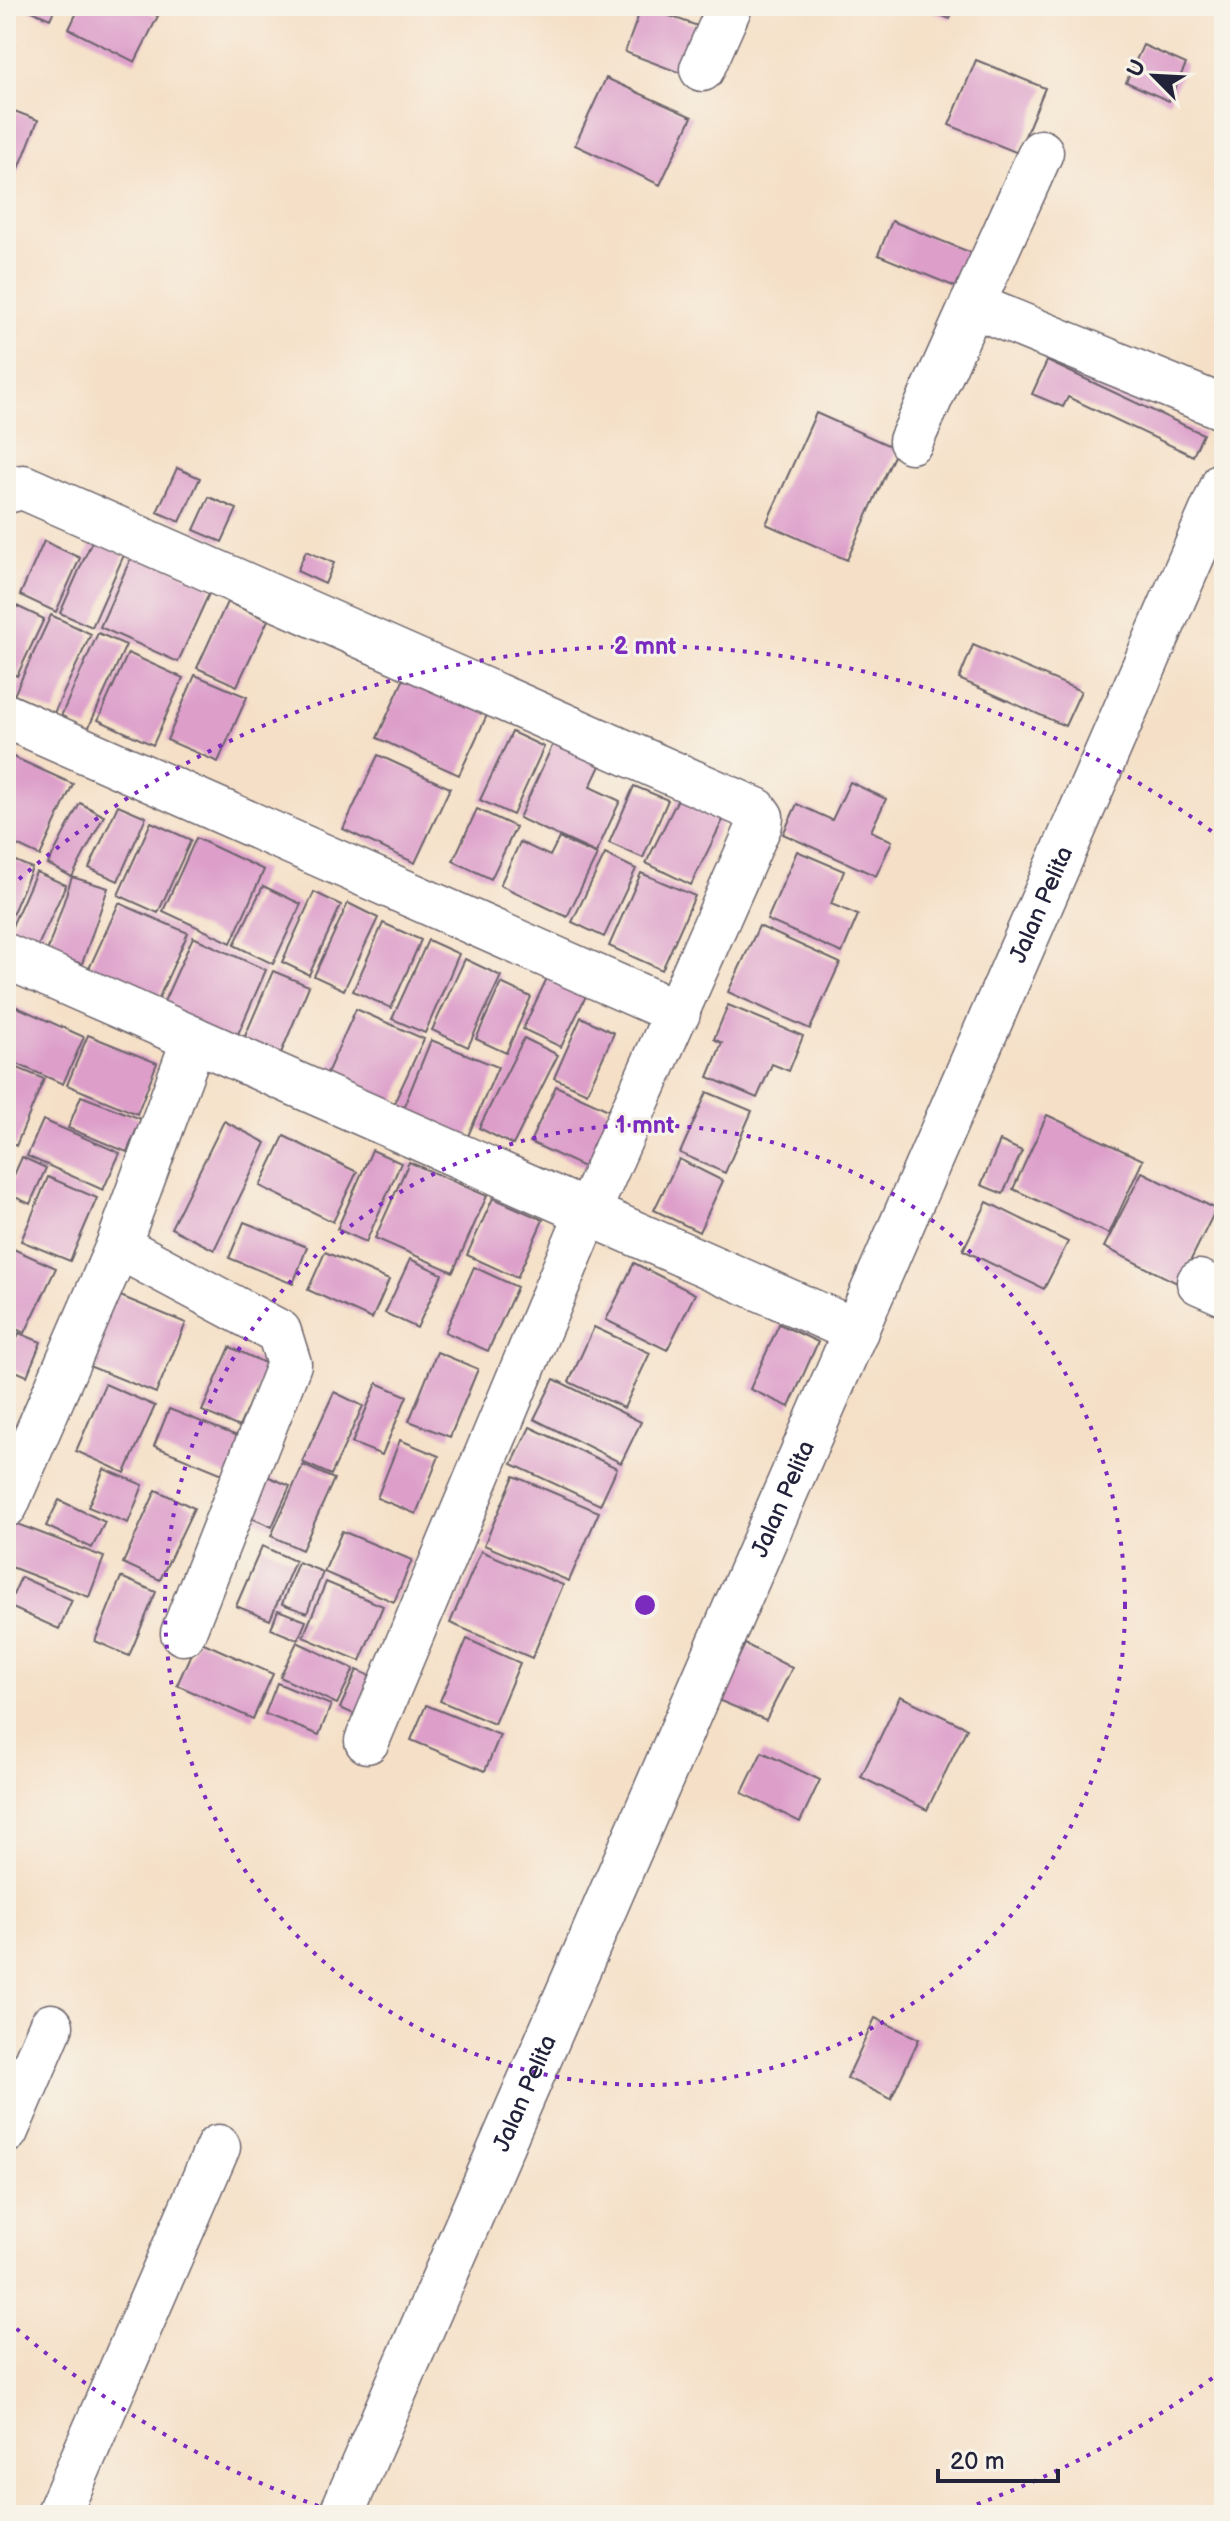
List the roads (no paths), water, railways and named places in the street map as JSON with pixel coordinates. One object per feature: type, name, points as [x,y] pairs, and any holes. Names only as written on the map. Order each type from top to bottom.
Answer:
[{"type":"street","points":[[702,69],[730,6]]},
{"type":"street","points":[[911,441],[1041,152]]},
{"type":"street","points":[[972,305],[1224,408]]},
{"type":"street","name":"Jalan Pelita","points":[[341,2515],[1224,483]]},
{"type":"street","points":[[6,491],[23,487],[756,810],[761,817],[678,1013],[588,1212],[367,1741]]},
{"type":"street","points":[[6,716],[678,1013]]},
{"type":"street","points":[[6,956],[856,1331]]},
{"type":"street","points":[[6,1505],[22,1421],[118,1246],[194,1039]]},
{"type":"street","points":[[118,1246],[279,1332],[289,1364],[183,1633]]},
{"type":"street","points":[[6,2131],[51,2026]]},
{"type":"street","points":[[58,2515],[218,2147]]}]
